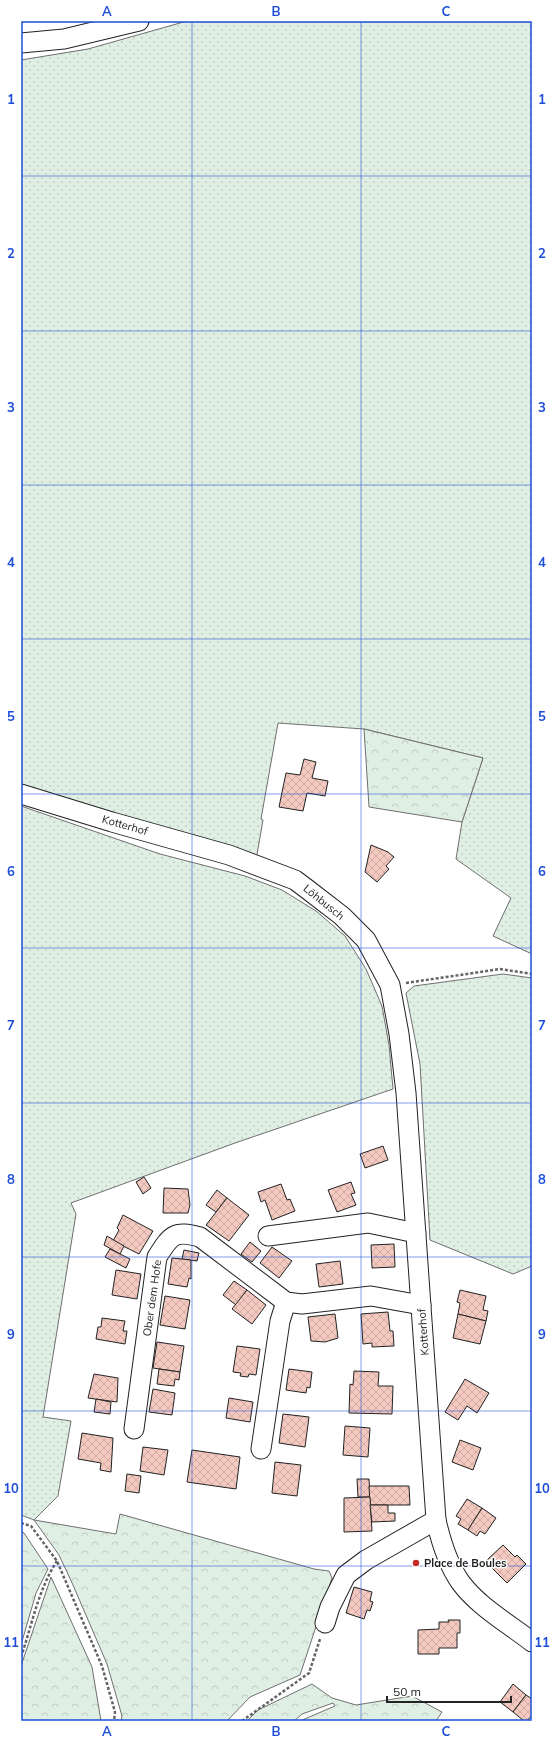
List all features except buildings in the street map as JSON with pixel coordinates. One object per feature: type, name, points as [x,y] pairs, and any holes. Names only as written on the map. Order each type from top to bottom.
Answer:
[{"type":"street","points":[[21,43],[64,39],[139,21]]},
{"type":"street","name":"Kotterhof","points":[[21,794],[112,822],[229,855]]},
{"type":"street","name":"Löhbusch","points":[[229,855],[295,880],[342,916],[366,940],[390,985]]},
{"type":"street","name":"Kotterhof","points":[[390,985],[399,1034],[406,1093],[436,1520],[442,1544],[461,1583],[485,1606],[532,1642]]},
{"type":"street","points":[[268,1236],[368,1223],[416,1233]]},
{"type":"street","name":"Ober dem Hofe","points":[[134,1429],[157,1257],[168,1239],[184,1232],[200,1237],[286,1302]]},
{"type":"street","points":[[261,1449],[280,1321],[286,1302],[302,1304],[371,1296],[421,1305]]},
{"type":"street","points":[[325,1623],[330,1607],[346,1575],[366,1560],[436,1520]]},
{"type":"path","points":[[390,985],[500,969],[532,974]]},
{"type":"path","points":[[21,1523],[31,1526],[57,1561],[102,1666],[115,1712],[114,1721]]},
{"type":"path","points":[[21,1657],[47,1576],[57,1561]]},
{"type":"path","points":[[242,1721],[309,1673],[325,1623]]},
{"type":"green space","points":[[187,21],[532,21],[532,954],[493,936],[511,898],[456,859],[462,822],[483,758],[364,729],[278,723],[261,819],[263,820],[256,860],[21,790],[21,60],[88,49]]},
{"type":"green space","points":[[364,729],[483,758],[462,822],[369,807]]},
{"type":"green space","points":[[21,806],[160,854],[245,876],[282,890],[316,911],[345,936],[366,969],[382,1006],[389,1045],[393,1089],[235,1143],[71,1203],[76,1214],[43,1417],[71,1421],[58,1496],[34,1520],[21,1515]]},
{"type":"green space","points":[[503,974],[532,978],[532,1266],[513,1274],[430,1240],[420,1064],[406,993],[414,986]]},
{"type":"green space","points":[[120,1514],[314,1569],[329,1571],[332,1578],[300,1675],[250,1697],[227,1721],[121,1721],[122,1716],[107,1664],[73,1585],[59,1555],[34,1520],[116,1534]]},
{"type":"green space","points":[[21,1531],[24,1533],[48,1569],[36,1593],[21,1645]]},
{"type":"green space","points":[[51,1577],[92,1667],[101,1721],[21,1721],[21,1666]]},
{"type":"green space","points":[[312,1684],[332,1698],[356,1705],[412,1696],[442,1712],[436,1721],[300,1721],[335,1706],[333,1703],[302,1714],[294,1721],[247,1721],[258,1710]]},
{"type":"place","name":"Place de Boules","points":[[416,1563]]}]
